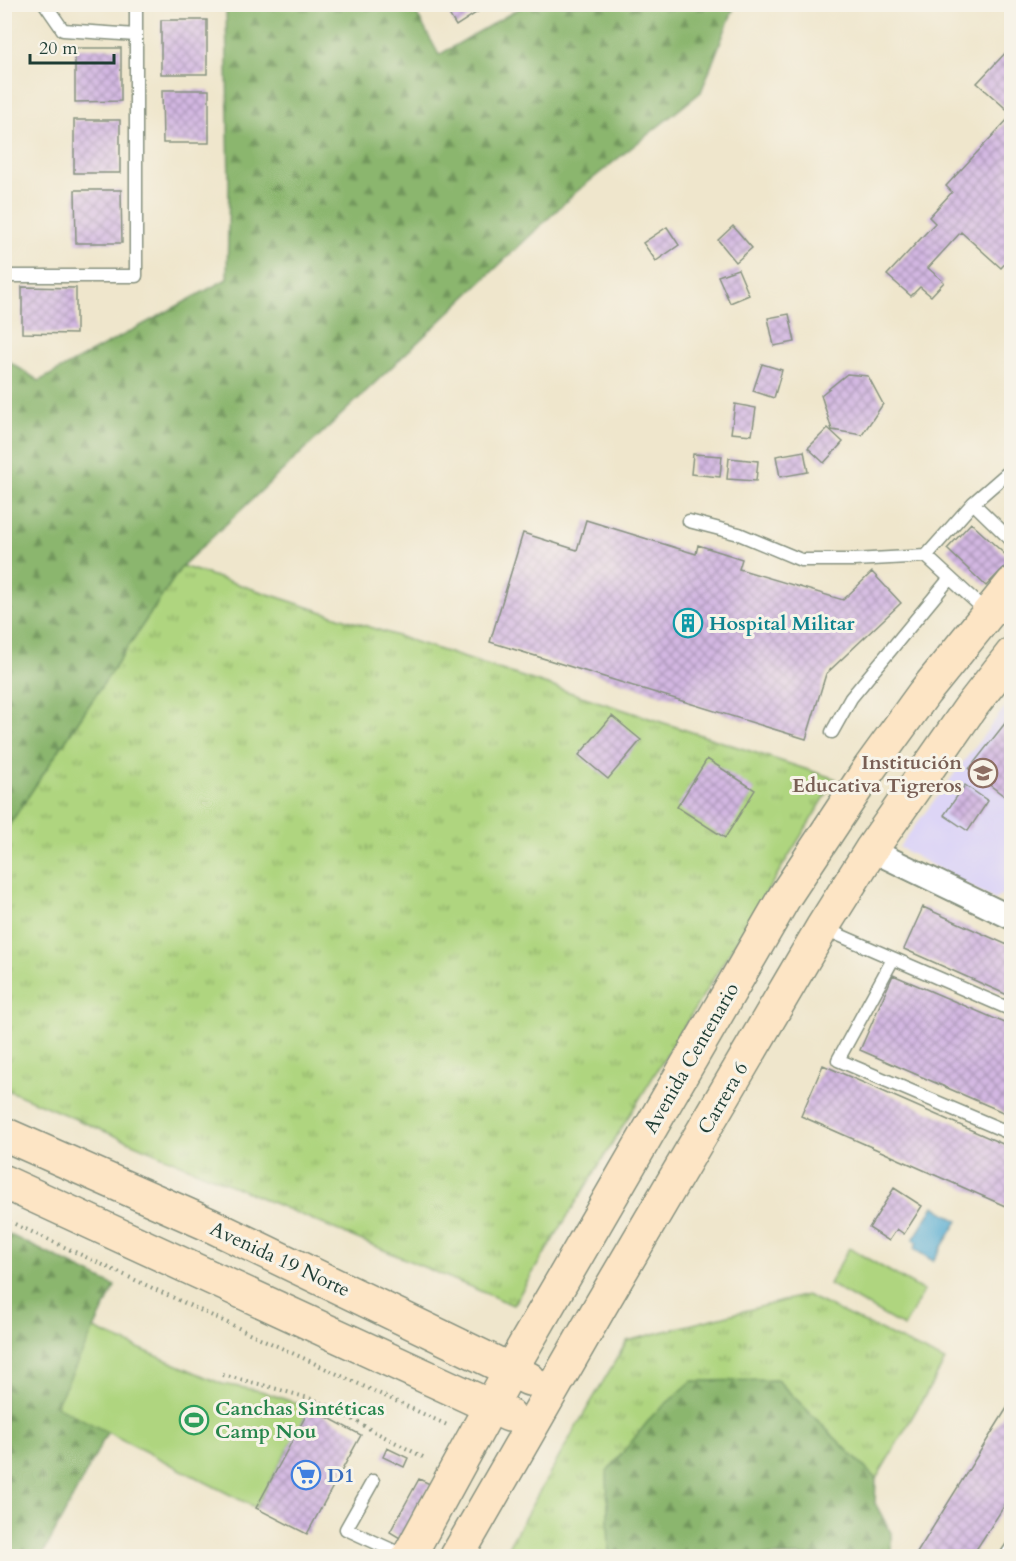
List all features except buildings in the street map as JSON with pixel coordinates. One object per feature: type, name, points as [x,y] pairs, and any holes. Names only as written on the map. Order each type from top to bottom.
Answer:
[{"type":"main road","name":"Avenida Centenario","points":[[407,1557],[511,1369],[785,896],[869,769],[924,693],[1011,584]]},
{"type":"main road","name":"Carrera 6","points":[[457,1557],[822,928],[871,850],[970,708],[1011,654]]},
{"type":"main road","name":"Avenida 19 Norte","points":[[4,1134],[210,1225],[552,1390]]},
{"type":"main road","points":[[4,1182],[491,1406],[531,1427]]},
{"type":"street","points":[[871,850],[1011,918]]},
{"type":"lane","points":[[45,4],[63,30],[136,35]]},
{"type":"lane","points":[[4,276],[136,276],[136,4]]},
{"type":"lane","points":[[689,521],[739,534],[801,560],[926,556],[973,503],[1011,469]]},
{"type":"lane","points":[[973,503],[1011,541]]},
{"type":"lane","points":[[926,556],[988,613]]},
{"type":"lane","points":[[832,732],[850,698],[950,578]]},
{"type":"lane","points":[[822,928],[1011,1010]]},
{"type":"lane","points":[[893,959],[838,1060],[1011,1134]]},
{"type":"lane","points":[[373,1481],[346,1529],[407,1557]]},
{"type":"lane","points":[[1006,1557],[1011,1547]]},
{"type":"path","points":[[4,1219],[474,1438]]},
{"type":"path","points":[[223,1375],[315,1400],[454,1473]]},
{"type":"path","points":[[325,1417],[331,1407]]},
{"type":"shaded area","name":"Institución Educativa Tigreros","points":[[1011,699],[1011,887],[995,900],[899,847]]},
{"type":"green space","points":[[226,5],[412,5],[439,55],[525,5],[735,5],[701,92],[576,192],[182,566],[5,831],[5,359],[39,381],[227,279],[229,185]]},
{"type":"green space","points":[[182,566],[836,779],[513,1305],[5,1089],[5,831]]},
{"type":"green space","points":[[4,1232],[115,1286],[57,1405],[108,1431],[42,1556],[5,1556]]},
{"type":"green space","points":[[849,1248],[924,1291],[904,1327],[829,1284]]},
{"type":"green space","points":[[806,1295],[945,1361],[876,1479],[777,1380],[608,1472],[609,1556],[503,1556],[627,1341]]},
{"type":"green space","name":"Canchas Sintéticas Camp Nou","points":[[94,1329],[222,1384],[261,1391],[310,1408],[256,1508],[56,1406]]},
{"type":"green space","points":[[777,1380],[876,1479],[875,1503],[891,1533],[891,1556],[609,1556],[607,1472],[653,1415],[692,1381]]},
{"type":"water","points":[[934,1206],[958,1221],[933,1261],[914,1249],[917,1243],[913,1240]]},
{"type":"place","name":"Hospital Militar","points":[[688,623]]},
{"type":"place","name":"Institución Educativa Tigreros","points":[[983,773]]},
{"type":"place","name":"Canchas Sintéticas Camp Nou","points":[[194,1420]]},
{"type":"place","name":"D1","points":[[306,1475]]}]
